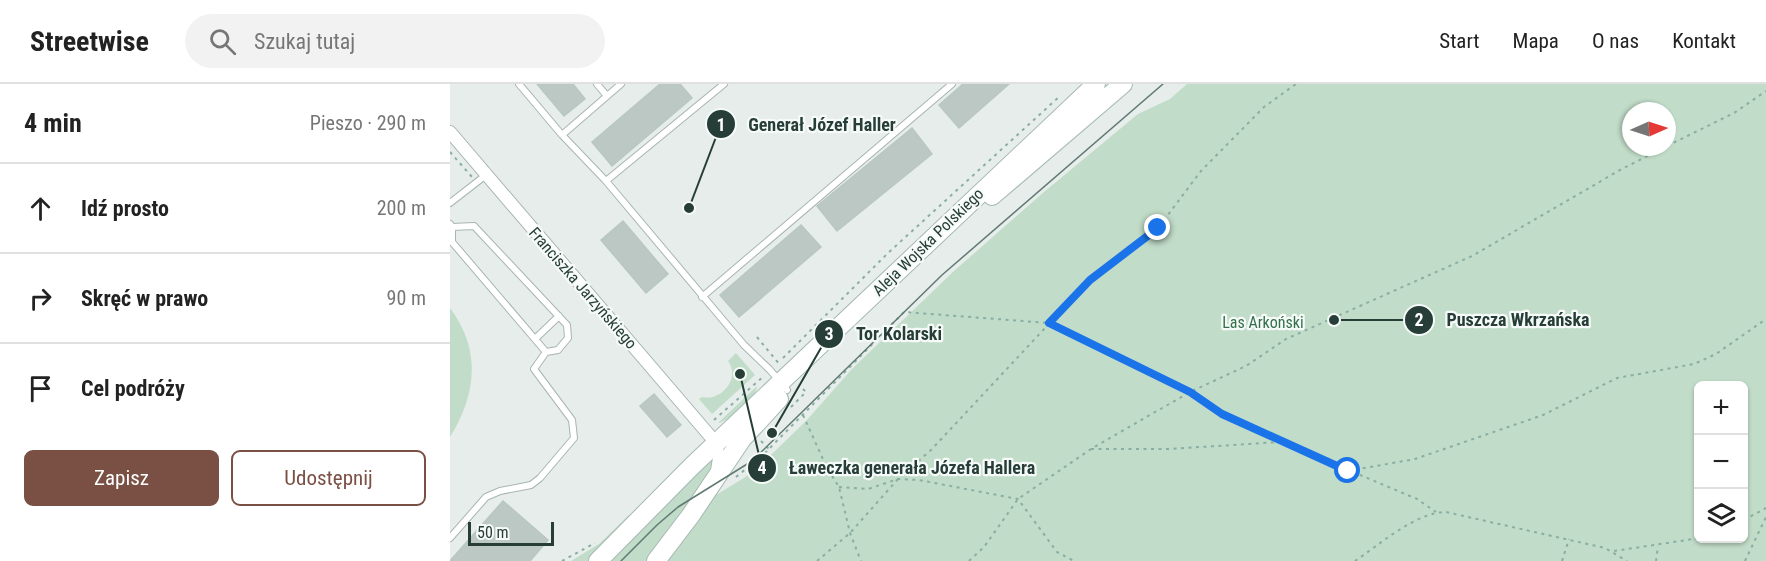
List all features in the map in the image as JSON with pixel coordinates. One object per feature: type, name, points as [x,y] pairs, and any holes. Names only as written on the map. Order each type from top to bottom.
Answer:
[{"type":"main road","name":"Aleja Wojska Polskiego","points":[[598,561],[717,443],[952,232],[1091,92],[1123,84]]},
{"type":"main road","name":"Aleja Wojska Polskiego","points":[[656,561],[691,515],[713,480],[754,435],[787,382]]},
{"type":"street","name":"Franciszka Jarzyńskiego","points":[[450,132],[717,443]]},
{"type":"street","name":"Aleja Wojska Polskiego","points":[[713,480],[719,458],[717,443],[754,435]]},
{"type":"lane","points":[[519,84],[562,135],[606,181],[744,345],[787,382]]},
{"type":"lane","points":[[597,84],[608,96]]},
{"type":"lane","points":[[562,135],[621,84]]},
{"type":"lane","points":[[606,181],[716,87],[724,84]]},
{"type":"lane","points":[[702,297],[952,84]]},
{"type":"lane","points":[[450,203],[487,174]]},
{"type":"lane","points":[[451,225],[474,226],[567,325],[568,338],[558,351],[546,352],[452,242],[451,225]]},
{"type":"lane","points":[[535,339],[559,316]]},
{"type":"lane","points":[[450,538],[486,497],[500,491],[531,485],[540,478],[574,438],[572,420],[534,369],[546,352]]},
{"type":"path","points":[[817,561],[850,532],[898,479],[931,450],[1090,280],[1158,228],[1200,171],[1264,107],[1296,84]]},
{"type":"path","points":[[1676,141],[1734,113],[1766,91]]},
{"type":"path","points":[[778,363],[888,253],[1065,92]]},
{"type":"path","points":[[969,561],[984,548],[1018,499],[1091,449],[1190,392],[1246,366],[1286,339],[1472,256],[1647,156]]},
{"type":"path","points":[[754,435],[770,448],[904,312],[1049,323],[1190,392],[1222,414],[1348,471],[1417,499],[1436,512]]},
{"type":"path","points":[[1348,471],[1415,459],[1543,415],[1617,378],[1694,364],[1716,354],[1766,320]]},
{"type":"path","points":[[714,420],[787,382],[778,363],[757,338]]},
{"type":"path","points":[[803,415],[827,468],[839,487],[850,532],[861,561]]},
{"type":"path","points":[[1091,449],[1169,449],[1282,442]]},
{"type":"path","points":[[839,487],[868,489],[898,479],[919,480],[1018,499],[1057,552],[1074,561]]},
{"type":"path","points":[[1748,517],[1766,508]]},
{"type":"path","points":[[1355,561],[1407,526],[1436,512],[1451,513],[1614,551],[1694,539]]},
{"type":"path","points":[[1745,561],[1766,517]]},
{"type":"path","points":[[1562,561],[1569,539]]},
{"type":"path","points":[[1656,561],[1658,546]]},
{"type":"path","points":[[1614,551],[1627,561]]},
{"type":"green space","name":"Las Arkoński","points":[[1187,84],[1766,84],[1766,561],[666,561],[716,495],[744,478],[772,454],[806,421],[852,369],[954,271],[1138,114],[1170,99]]},
{"type":"green space","points":[[450,308],[467,339],[472,372],[466,404],[450,437]]},
{"type":"green space","points":[[736,353],[755,375],[712,414],[699,399],[716,396],[727,387],[732,374],[728,361]]},
{"type":"green space","points":[[757,386],[753,397],[742,408],[718,423]]},
{"type":"green space","points":[[712,455],[717,462],[648,561],[606,561]]},
{"type":"green space","points":[[629,515],[633,517],[590,561],[571,561],[599,544]]},
{"type":"building","points":[[537,84],[573,84],[585,99],[564,116]]},
{"type":"building","points":[[660,84],[680,84],[692,98],[612,166],[592,142]]},
{"type":"building","points":[[963,84],[1009,84],[959,128],[939,105]]},
{"type":"building","points":[[912,128],[932,154],[837,231],[817,206]]},
{"type":"building","points":[[623,221],[668,274],[646,293],[601,240]]},
{"type":"building","points":[[801,225],[821,247],[739,317],[720,295]]},
{"type":"building","points":[[654,394],[681,425],[667,437],[640,406]]},
{"type":"building","points":[[503,501],[548,540],[530,561],[450,561]]},
{"type":"tram line","points":[[621,561],[678,507],[752,461],[942,275],[1163,84]]},
{"type":"place","name":"Generał Józef Haller","points":[[689,208]]},
{"type":"place","name":"Puszcza Wkrzańska","points":[[1334,320]]},
{"type":"place","name":"Ławeczka generała Józefa Hallera","points":[[740,374]]},
{"type":"place","name":"Tor Kolarski","points":[[772,433]]},
{"type":"route","points":[[1158,228],[1090,280],[1049,323],[1190,392],[1222,414],[1348,471]]}]
